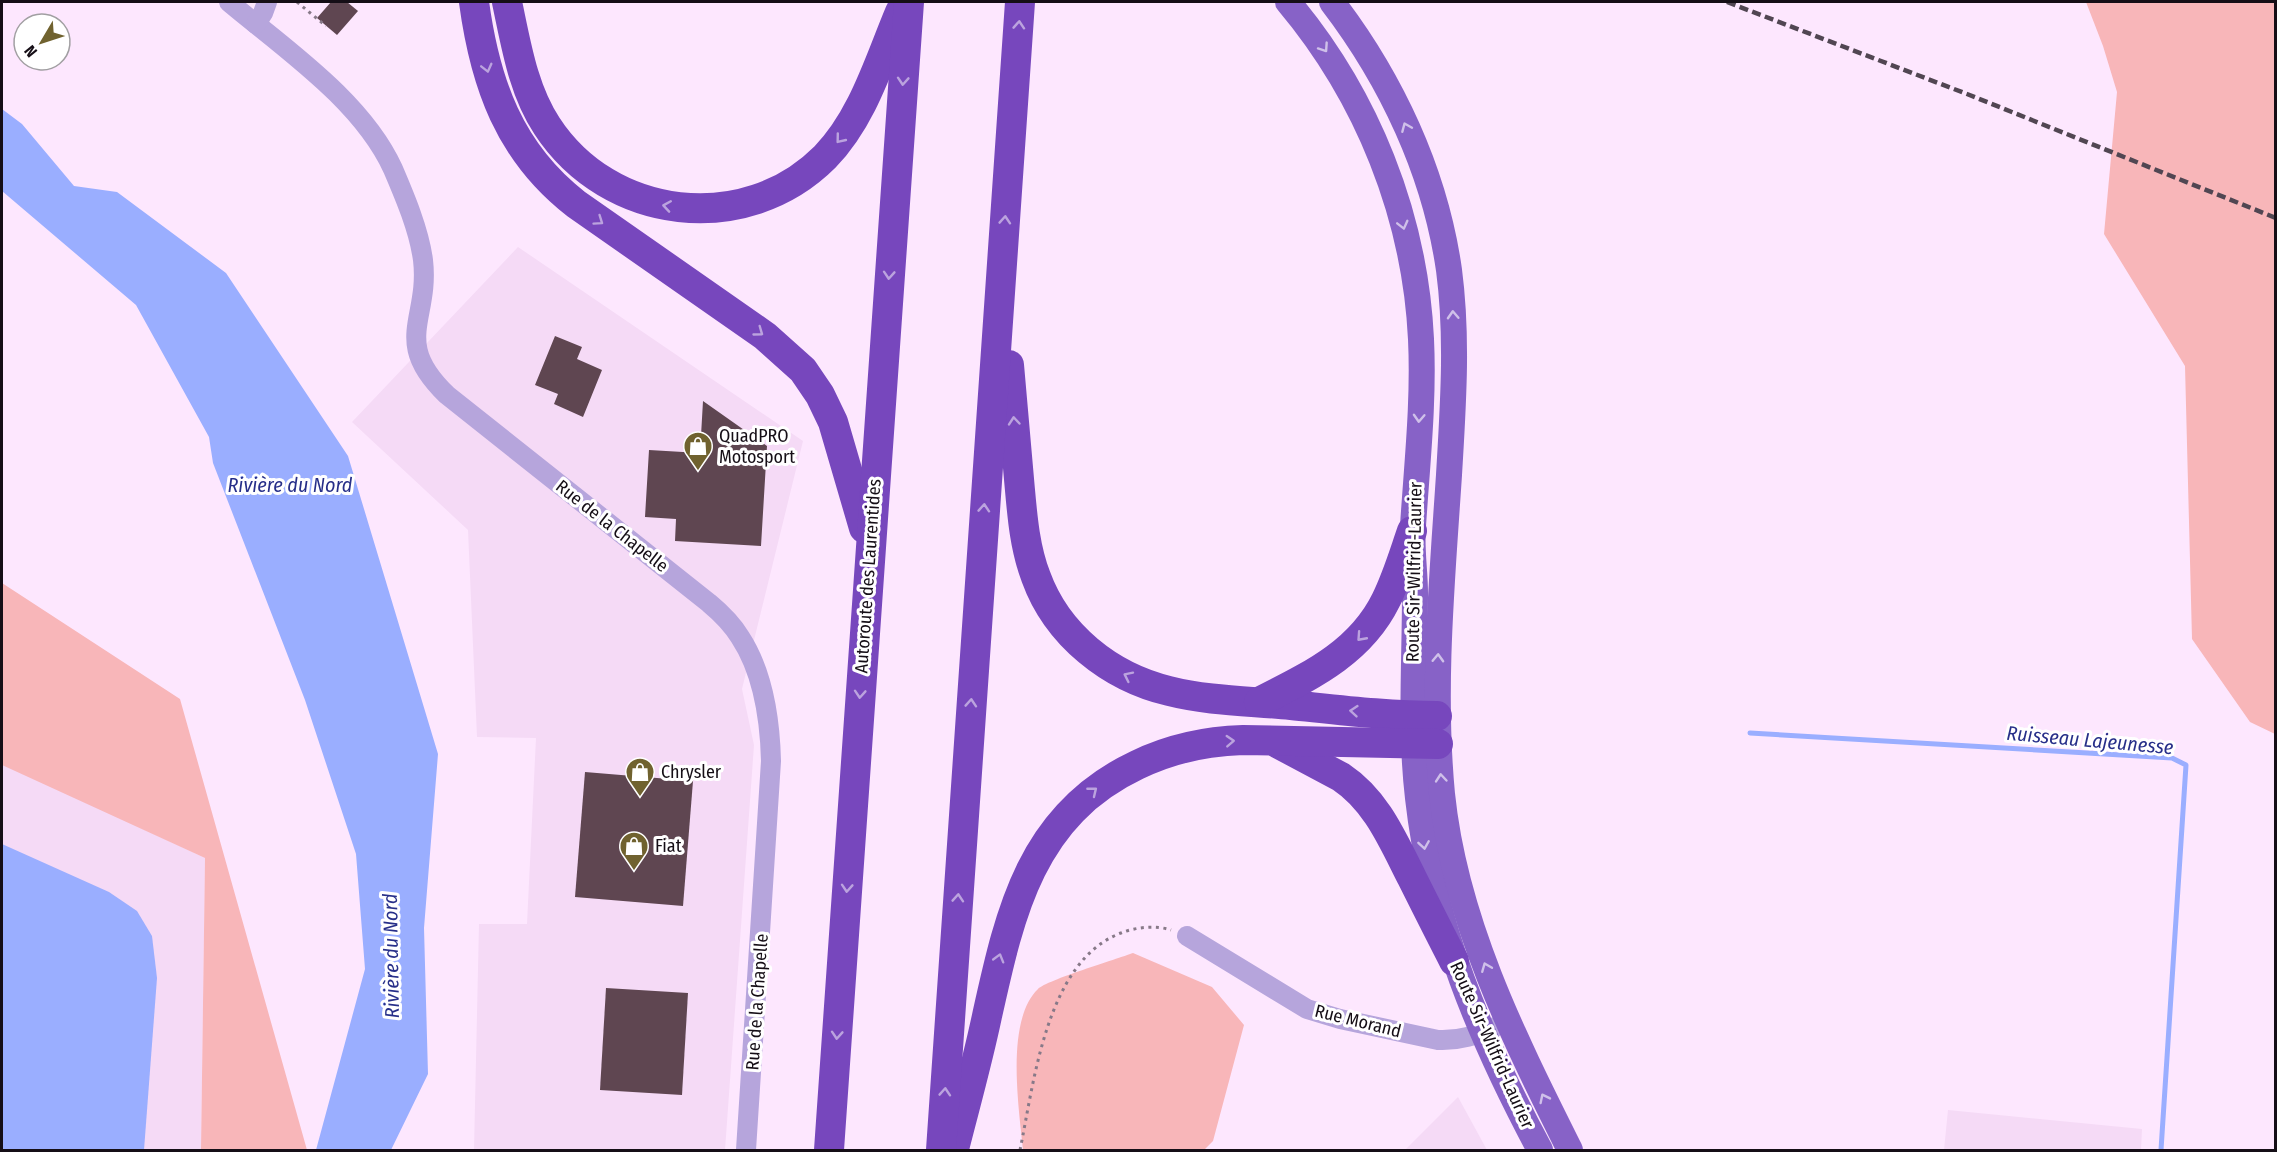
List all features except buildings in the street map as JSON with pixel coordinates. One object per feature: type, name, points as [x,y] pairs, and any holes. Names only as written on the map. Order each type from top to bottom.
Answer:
[{"type":"highway","points":[[474,2],[483,51],[499,106],[512,132],[541,171],[562,193],[590,214],[765,336],[793,360],[811,380],[828,409],[838,436],[870,552]]},
{"type":"highway","points":[[507,2],[529,89],[540,114],[557,139],[576,158],[615,188],[652,203],[689,208],[722,207],[756,199],[794,181],[825,156],[847,130],[863,101],[907,2]]},
{"type":"highway","name":"Autoroute des Laurentides","points":[[829,1150],[907,2]]},
{"type":"highway","points":[[941,1150],[1020,2]]},
{"type":"highway","points":[[1001,278],[1026,544],[1036,579],[1051,608],[1082,646],[1109,666],[1135,679],[1184,694],[1259,702],[1425,730]]},
{"type":"highway","points":[[1259,702],[1329,664],[1356,644],[1379,613],[1392,588],[1412,531]]},
{"type":"highway","points":[[954,1150],[997,968],[1014,909],[1038,855],[1053,832],[1080,802],[1127,769],[1154,757],[1213,742],[1274,742],[1425,730]]},
{"type":"highway","points":[[1274,742],[1341,777],[1371,805],[1396,844],[1454,961]]},
{"type":"main road","name":"Route Sir-Wilfrid-Laurier","points":[[1288,2],[1332,60],[1360,108],[1391,182],[1410,252],[1421,339],[1412,531],[1425,730],[1458,884],[1474,936],[1508,1021],[1570,1150]]},
{"type":"main road","name":"Route Sir-Wilfrid-Laurier","points":[[1332,2],[1383,78],[1406,126],[1432,198],[1449,271],[1455,374],[1438,641],[1425,730],[1418,801],[1428,870],[1454,961],[1482,1032],[1540,1150]]},
{"type":"street","name":"Rue de la Chapelle","points":[[229,2],[355,111],[376,139],[389,162],[416,231],[423,262],[416,343],[427,374],[447,395],[715,609],[740,637],[751,658],[765,709],[771,771],[746,1150]]},
{"type":"street","points":[[256,24],[267,2]]},
{"type":"street","name":"Rue Morand","points":[[1187,936],[1289,999],[1323,1014],[1438,1040],[1459,1040],[1508,1021]]},
{"type":"path","points":[[297,2],[326,26]]},
{"type":"path","points":[[1020,1150],[1047,1023],[1059,996],[1077,968],[1099,944],[1130,929],[1168,928],[1187,936]]},
{"type":"shaded area","points":[[2086,2],[2275,2],[2275,734],[2250,722],[2192,639],[2185,366],[2104,234],[2117,92]]},
{"type":"shaded area","points":[[518,247],[803,441],[742,689],[754,745],[725,1150],[474,1150],[479,924],[527,924],[536,738],[477,737],[468,530],[352,422]]},
{"type":"shaded area","points":[[2,583],[180,699],[307,1150],[201,1150],[205,858],[2,765]]},
{"type":"shaded area","points":[[2,763],[205,858],[201,1150],[2,1150]]},
{"type":"shaded area","points":[[1133,953],[1212,987],[1244,1025],[1213,1141],[1204,1150],[1023,1150],[1017,1066],[1021,1022],[1028,1003],[1038,989],[1044,985]]},
{"type":"shaded area","points":[[1458,1097],[1487,1150],[1405,1150]]},
{"type":"shaded area","points":[[1948,1110],[2142,1129],[2141,1150],[1944,1150]]},
{"type":"water","name":"Rivière du Nord","points":[[2,109],[22,124],[74,186],[117,192],[226,273],[348,456],[438,754],[424,928],[428,1074],[391,1150],[316,1150],[365,969],[356,854],[305,700],[213,463],[209,437],[136,305],[2,191]]},
{"type":"water","points":[[2,844],[109,892],[137,911],[152,936],[157,978],[144,1150],[2,1150]]},
{"type":"waterway","name":"Ruisseau Lajeunesse","points":[[1750,733],[2172,758],[2186,765],[2161,1150]]},
{"type":"railway","points":[[1727,2],[1967,94],[2276,218]]},
{"type":"place","name":"QuadPRO Motosport","points":[[698,472]]},
{"type":"place","name":"Chrysler","points":[[640,798]]},
{"type":"place","name":"Fiat","points":[[634,872]]}]
